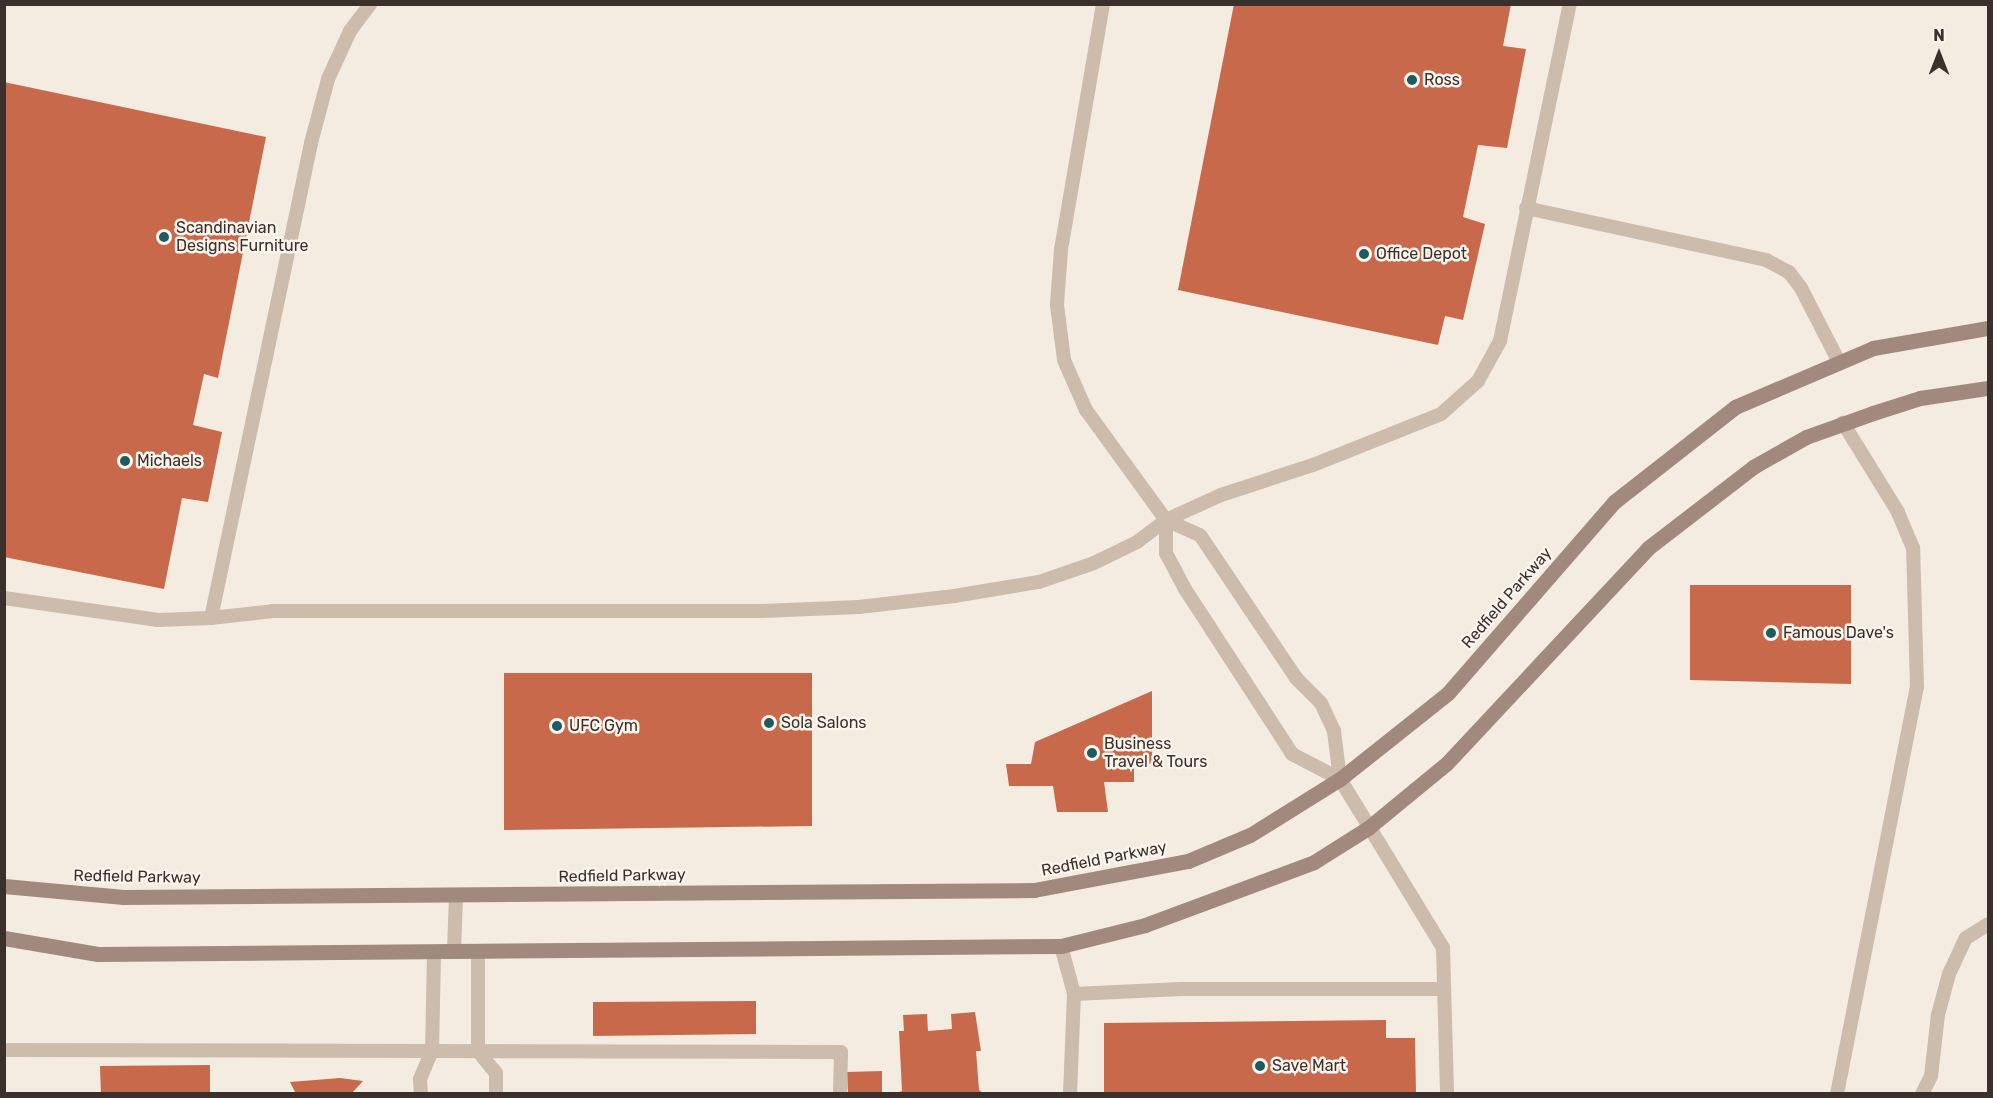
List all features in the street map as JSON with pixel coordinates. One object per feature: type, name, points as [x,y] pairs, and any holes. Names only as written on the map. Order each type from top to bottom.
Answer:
[{"type":"street","name":"Redfield Parkway","points":[[4,886],[123,897],[1034,890],[1188,861],[1250,835],[1340,779],[1448,693],[1614,502],[1671,454],[1735,407],[1838,360],[1932,334],[1989,328]]},
{"type":"street","points":[[4,938],[98,954],[1061,946],[1145,925],[1263,883],[1314,862],[1368,828],[1448,763],[1604,592],[1681,519],[1753,466],[1843,423],[1920,398],[1989,388]]},
{"type":"lane","points":[[211,618],[310,144],[328,79],[350,31],[370,4]]},
{"type":"lane","points":[[1103,4],[1061,250],[1057,305],[1064,360],[1086,410],[1166,520],[1200,535],[1296,678],[1321,703],[1334,731],[1340,779],[1443,948],[1447,1094]]},
{"type":"lane","points":[[4,598],[158,620],[211,618],[273,611],[859,607],[1038,582],[1094,563],[1137,542],[1166,520],[1221,495],[1313,465],[1441,414],[1478,381],[1500,341],[1570,4]]},
{"type":"lane","points":[[1526,208],[1766,260],[1789,272],[1801,288],[1838,360]]},
{"type":"lane","points":[[1837,1094],[1917,687],[1913,548],[1898,512],[1843,423]]},
{"type":"lane","points":[[1166,520],[1166,553],[1185,589],[1292,754],[1340,779]]},
{"type":"lane","points":[[454,951],[456,896]]},
{"type":"lane","points":[[1922,1094],[1931,1076],[1938,1015],[1949,974],[1966,938],[1989,924]]},
{"type":"lane","points":[[1061,946],[1074,994],[1070,1094]]},
{"type":"lane","points":[[478,951],[478,1052],[496,1074],[496,1094]]},
{"type":"lane","points":[[421,1094],[420,1079],[432,1052],[434,952]]},
{"type":"lane","points":[[1074,994],[1181,989],[1444,989]]},
{"type":"lane","points":[[4,1050],[841,1052],[840,1094]]},
{"type":"building","points":[[1234,4],[1511,4],[1503,46],[1526,49],[1507,148],[1478,145],[1463,217],[1485,224],[1463,320],[1445,316],[1438,345],[1178,290]]},
{"type":"building","points":[[4,82],[266,137],[218,378],[204,374],[193,425],[222,432],[208,502],[182,498],[164,589],[4,557]]},
{"type":"building","name":"Famous Dave's","points":[[1690,585],[1851,585],[1851,684],[1690,680]]},
{"type":"building","points":[[504,673],[812,673],[812,826],[504,830]]},
{"type":"building","name":"Business Travel & Tours","points":[[1152,691],[1152,764],[1134,764],[1134,782],[1104,782],[1108,812],[1057,812],[1053,786],[1009,786],[1006,764],[1031,764],[1035,742]]},
{"type":"building","points":[[756,1001],[756,1034],[593,1036],[593,1002]]},
{"type":"building","points":[[975,1012],[981,1051],[976,1051],[979,1090],[984,1094],[893,1094],[902,1091],[899,1031],[904,1031],[903,1015],[927,1014],[928,1031],[952,1029],[951,1014]]},
{"type":"building","name":"Save Mart","points":[[1386,1020],[1386,1038],[1415,1038],[1416,1094],[1104,1094],[1104,1023]]},
{"type":"building","points":[[210,1065],[210,1094],[101,1094],[100,1066]]},
{"type":"building","points":[[882,1071],[882,1094],[848,1094],[847,1072]]},
{"type":"building","points":[[340,1078],[363,1081],[351,1094],[296,1094],[290,1082]]},
{"type":"place","name":"Ross","points":[[1412,80]]},
{"type":"place","name":"Scandinavian Designs Furniture","points":[[164,237]]},
{"type":"place","name":"Office Depot","points":[[1364,254]]},
{"type":"place","name":"Michaels","points":[[125,461]]},
{"type":"place","name":"Famous Dave's","points":[[1771,633]]},
{"type":"place","name":"Sola Salons","points":[[769,723]]},
{"type":"place","name":"UFC Gym","points":[[557,726]]},
{"type":"place","name":"Business Travel & Tours","points":[[1092,753]]},
{"type":"place","name":"Save Mart","points":[[1260,1066]]}]
